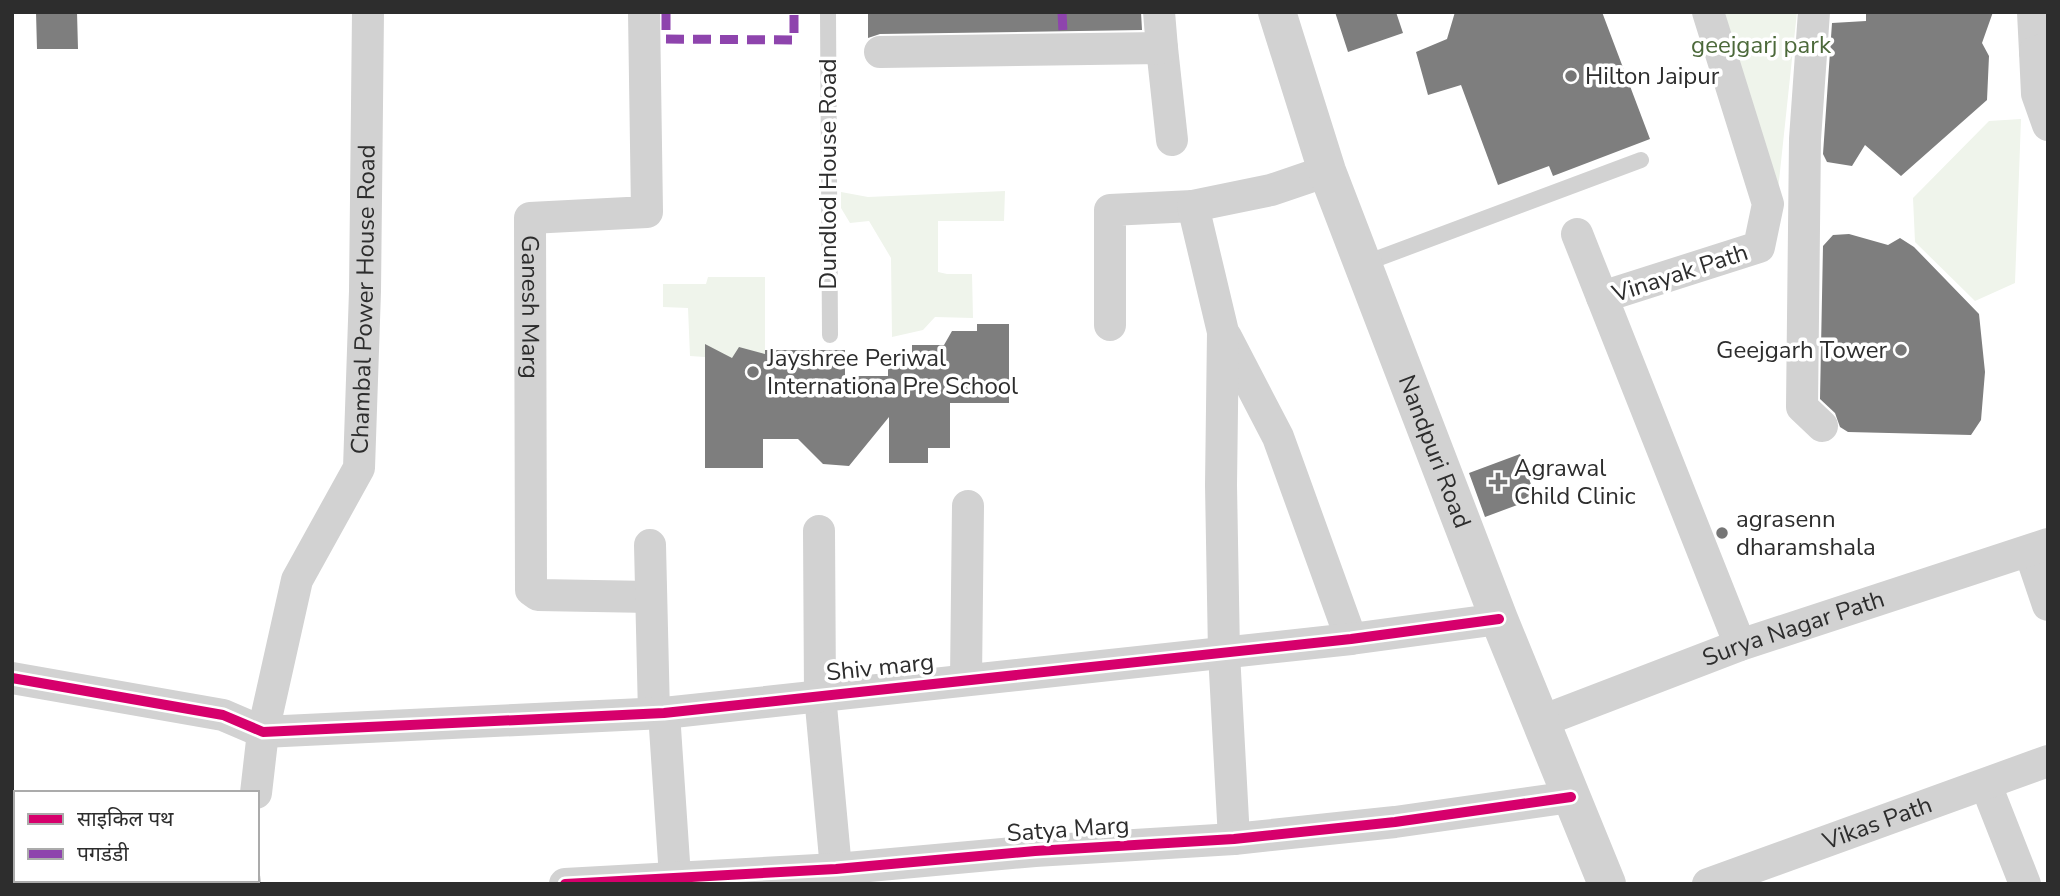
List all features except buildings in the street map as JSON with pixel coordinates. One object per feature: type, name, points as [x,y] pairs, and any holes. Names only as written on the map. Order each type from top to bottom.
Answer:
[{"type":"street","name":"Chambal Power House Road","points":[[263,732],[297,580],[359,468],[365,291],[368,12]]},
{"type":"street","name":"Ganesh Marg","points":[[644,12],[647,212],[530,218],[531,590],[538,595],[651,597]]},
{"type":"street","points":[[1159,12],[1171,140]]},
{"type":"street","name":"Nandpuri Road","points":[[1277,12],[1327,171],[1499,619],[1607,884]]},
{"type":"street","name":"Vinayak Path","points":[[1708,12],[1768,204],[1759,247],[1602,297],[1740,645]]},
{"type":"street","points":[[1814,12],[1805,139],[1802,407],[1822,426]]},
{"type":"street","points":[[2033,12],[2041,50],[2037,94],[2048,125]]},
{"type":"street","points":[[880,52],[1162,48]]},
{"type":"street","points":[[1110,325],[1110,210],[1194,206],[1271,190],[1327,171]]},
{"type":"street","points":[[1194,206],[1223,332],[1221,485],[1224,653],[1234,839]]},
{"type":"street","points":[[1577,234],[1602,297]]},
{"type":"street","points":[[1223,332],[1278,437],[1351,639]]},
{"type":"street","points":[[966,679],[968,506]]},
{"type":"street","points":[[819,531],[820,695],[836,869]]},
{"type":"street","points":[[650,545],[659,714],[675,877]]},
{"type":"street","points":[[2039,548],[2048,605]]},
{"type":"street","name":"Surya Nagar Path","points":[[1542,721],[1740,645],[2039,548]]},
{"type":"street","name":"Shiv marg","points":[[263,732],[659,714],[1351,639],[1499,619]]},
{"type":"street","points":[[12,678],[223,715],[263,732],[256,791]]},
{"type":"street","name":"Vikas Path","points":[[1708,884],[2048,761]]},
{"type":"street","points":[[1986,785],[2025,884]]},
{"type":"street","name":"Satya Marg","points":[[565,884],[836,869],[1035,851],[1234,839],[1395,822],[1571,797]]},
{"type":"lane","name":"Dundlod House Road","points":[[828,12],[830,335]]},
{"type":"lane","points":[[1363,264],[1642,160]]},
{"type":"green space","name":"geejgarj park","points":[[1717,12],[1797,12],[1778,190]]},
{"type":"green space","points":[[2021,119],[2015,283],[1975,301],[1915,242],[1913,198],[1989,121]]},
{"type":"green space","points":[[1005,191],[1004,221],[938,221],[938,272],[972,274],[973,318],[935,317],[923,330],[892,337],[891,258],[869,221],[850,223],[841,208],[841,192],[868,197]]},
{"type":"green space","points":[[708,277],[765,277],[765,355],[734,362],[709,351],[705,357],[690,356],[688,308],[663,307],[663,284],[706,284]]},
{"type":"marked path","points":[[666,12],[666,39],[794,40],[794,12]]},
{"type":"marked path","points":[[1062,12],[1063,32]]},
{"type":"cycle path","points":[[12,678],[223,715],[263,732],[664,713],[1351,639],[1499,619]]},
{"type":"cycle path","points":[[565,884],[836,869],[1035,851],[1234,839],[1395,822],[1571,797]]},
{"type":"place","name":"Hilton Jaipur","points":[[1571,76]]},
{"type":"place","name":"Geejgarh Tower","points":[[1901,350]]},
{"type":"place","name":"Jayshree Periwal Internationa Pre School","points":[[753,372]]},
{"type":"place","name":"Agrawal Child Clinic","points":[[1498,482]]},
{"type":"place","name":"agrasenn dharamshala","points":[[1722,533]]}]
